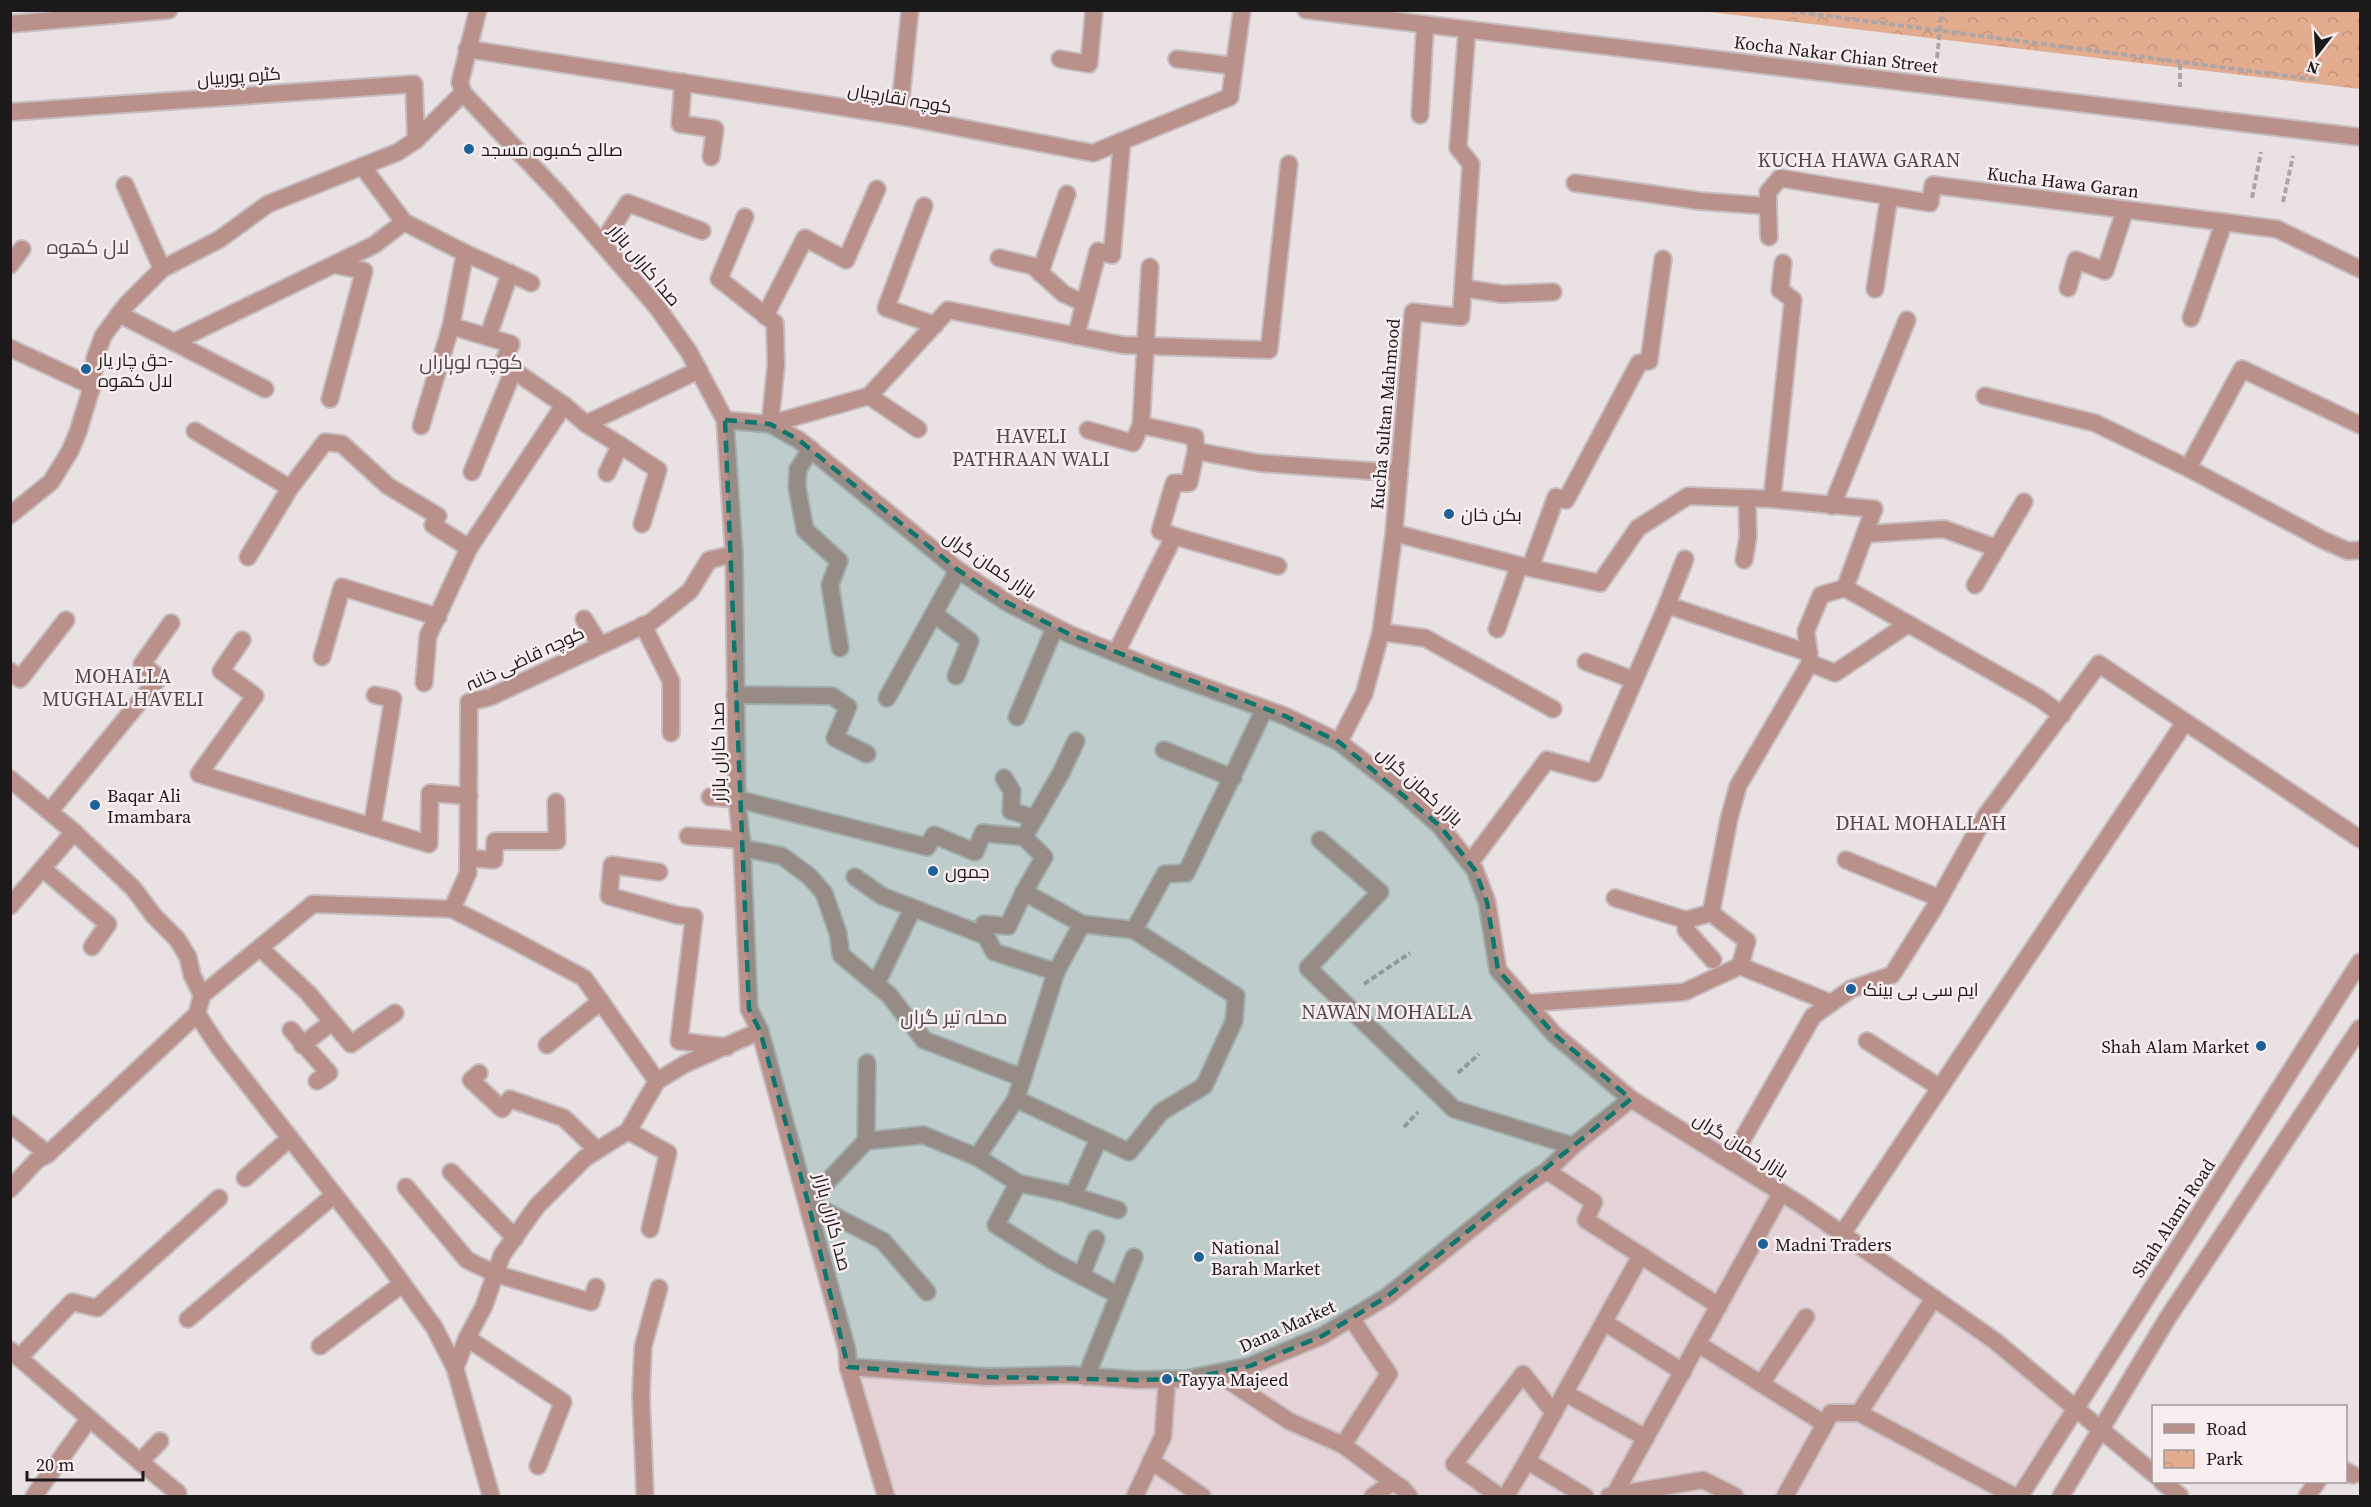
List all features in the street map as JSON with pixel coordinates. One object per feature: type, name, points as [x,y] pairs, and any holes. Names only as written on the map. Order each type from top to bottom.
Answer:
[{"type":"street","points":[[10,24],[169,10]]},
{"type":"street","points":[[10,516],[51,482],[70,451],[92,386],[95,358],[103,336],[126,305],[162,269],[220,239],[268,204],[398,152],[416,140],[461,87],[467,49],[478,10]]},
{"type":"street","points":[[899,116],[910,10]]},
{"type":"street","points":[[1060,59],[1089,64],[1094,10]]},
{"type":"street","name":"کوچہ نقارچیاں","points":[[467,49],[899,116],[1093,153],[1230,98],[1242,10]]},
{"type":"street","name":"Kocha Nakar Chian Street","points":[[1306,10],[2361,137]]},
{"type":"street","points":[[1420,115],[1425,25]]},
{"type":"street","name":"Kucha Sultan Mahmood","points":[[1339,742],[1364,694],[1381,632],[1394,533],[1413,312],[1461,317],[1471,164],[1458,148],[1467,30]]},
{"type":"street","points":[[1177,58],[1234,66]]},
{"type":"street","points":[[683,82],[680,124],[715,129],[711,157]]},
{"type":"street","name":"کٹرہ پوربیاں","points":[[10,111],[414,84],[416,140]]},
{"type":"street","name":"صدا کاراں بازار","points":[[461,87],[558,193],[657,307],[689,352],[725,420],[734,554],[737,799],[742,844],[749,1008],[760,1031],[808,1202],[847,1350],[848,1367],[886,1497]]},
{"type":"street","points":[[1076,336],[1098,251],[1112,255],[1122,141]]},
{"type":"street","points":[[725,420],[770,424],[869,396],[948,310],[1122,345],[1269,350],[1289,164]]},
{"type":"street","points":[[362,165],[404,222],[531,283]]},
{"type":"street","name":"Kucha Hawa Garan","points":[[1768,206],[1768,192],[1780,178],[1930,203],[1932,185],[2277,229],[2361,269]]},
{"type":"street","points":[[1575,183],[1700,201],[1768,206],[1769,237]]},
{"type":"street","points":[[125,185],[162,269]]},
{"type":"street","points":[[765,316],[805,238],[846,260],[877,189]]},
{"type":"street","points":[[1040,273],[1067,194]]},
{"type":"street","points":[[1875,289],[1889,197]]},
{"type":"street","points":[[602,243],[628,203],[702,231]]},
{"type":"street","points":[[924,206],[886,308],[935,325]]},
{"type":"street","points":[[2068,288],[2076,260],[2105,271],[2124,210]]},
{"type":"street","points":[[745,217],[719,279],[775,323],[776,365],[770,424]]},
{"type":"street","points":[[174,342],[336,265],[374,245],[404,222]]},
{"type":"street","points":[[2190,318],[2224,222]]},
{"type":"street","points":[[10,265],[22,249]]},
{"type":"street","points":[[421,426],[452,326],[465,253]]},
{"type":"street","points":[[999,258],[1033,266],[1064,294],[1084,303]]},
{"type":"street","points":[[1497,629],[1556,497],[1566,500],[1639,363],[1649,361],[1664,259]]},
{"type":"street","points":[[1772,499],[1793,300],[1780,290],[1783,263]]},
{"type":"street","points":[[330,399],[364,271],[336,265]]},
{"type":"street","points":[[1088,430],[1133,443],[1141,425],[1150,267]]},
{"type":"street","points":[[488,337],[510,273]]},
{"type":"street","points":[[1463,288],[1502,294],[1554,292]]},
{"type":"street","points":[[119,314],[265,389]]},
{"type":"street","points":[[1832,506],[1907,320]]},
{"type":"street","points":[[452,326],[511,344],[508,366],[472,472]]},
{"type":"street","points":[[10,348],[92,386]]},
{"type":"street","points":[[508,366],[564,405],[586,424],[658,471],[642,524]]},
{"type":"street","points":[[2188,468],[2242,369],[2361,425]]},
{"type":"street","points":[[586,424],[699,370]]},
{"type":"street","points":[[869,396],[918,429]]},
{"type":"street","points":[[1985,396],[2095,423],[2188,468],[2323,540],[2348,551],[2361,550]]},
{"type":"street","points":[[424,683],[428,636],[469,548],[564,405]]},
{"type":"street","name":"بازار کمان گراں","points":[[770,424],[811,449],[958,570],[1008,603],[1055,627],[1116,653],[1285,716],[1339,742],[1400,789],[1440,826],[1470,863],[1487,902],[1498,970],[1554,1034],[1631,1099],[1781,1193],[1995,1341],[2152,1472]]},
{"type":"street","points":[[1141,425],[1195,437],[1196,451],[1189,483],[1174,483],[1160,531],[1278,566]]},
{"type":"street","points":[[195,430],[290,488]]},
{"type":"street","points":[[248,557],[290,488],[325,442],[342,444],[388,486],[438,516],[433,525],[469,548]]},
{"type":"street","points":[[607,473],[620,446]]},
{"type":"street","points":[[811,449],[798,469],[797,488],[805,530],[839,561],[830,585],[840,648]]},
{"type":"street","points":[[1196,451],[1259,463],[1399,473]]},
{"type":"street","points":[[1394,533],[1600,584],[1638,528],[1688,496],[1772,499],[1874,509],[1845,588]]},
{"type":"street","points":[[1744,560],[1748,537],[1747,498]]},
{"type":"street","points":[[1975,585],[2024,501]]},
{"type":"street","points":[[1865,534],[1944,529],[1996,548]]},
{"type":"street","points":[[1116,653],[1174,536]]},
{"type":"street","name":"کوچہ قاضی خانہ","points":[[452,909],[468,873],[469,702],[490,697],[651,622],[690,591],[709,560],[734,554]]},
{"type":"street","points":[[1470,863],[1547,760],[1594,773],[1685,559]]},
{"type":"street","points":[[887,698],[958,570]]},
{"type":"street","points":[[322,657],[342,587],[438,617]]},
{"type":"street","points":[[1711,914],[1729,819],[1738,786],[1810,658],[1806,631],[1821,595],[1845,588],[2039,698],[2062,715]]},
{"type":"street","points":[[1667,605],[1810,658],[1835,674],[1908,624]]},
{"type":"street","points":[[933,614],[970,641],[956,676]]},
{"type":"street","points":[[584,619],[600,645]]},
{"type":"street","points":[[10,671],[20,679],[66,620]]},
{"type":"street","points":[[50,811],[159,678],[142,664],[171,623]]},
{"type":"street","points":[[643,625],[671,681],[671,734]]},
{"type":"street","points":[[1017,717],[1055,627]]},
{"type":"street","points":[[1381,632],[1425,638],[1553,709]]},
{"type":"street","points":[[242,640],[221,671],[255,696],[199,774],[429,844],[430,793],[469,796]]},
{"type":"street","points":[[1586,662],[1634,680]]},
{"type":"street","points":[[1730,1161],[1813,1016],[1851,989],[1892,975],[1986,815],[2099,664],[2361,839]]},
{"type":"street","points":[[372,827],[393,699],[375,695]]},
{"type":"street","points":[[735,695],[832,696],[848,707],[835,738],[867,754]]},
{"type":"street","points":[[1134,930],[1165,874],[1186,873],[1264,710]]},
{"type":"street","points":[[1842,1234],[2185,722]]},
{"type":"street","points":[[1024,837],[1061,773],[1076,741]]},
{"type":"street","points":[[1164,750],[1233,778]]},
{"type":"street","points":[[1004,778],[1012,791],[1011,811],[1034,818]]},
{"type":"street","points":[[10,780],[74,832],[132,888],[154,916],[177,939],[188,957],[192,975],[202,995]]},
{"type":"street","points":[[710,797],[737,799],[927,847],[934,836],[975,852],[983,833],[1024,837],[1044,857],[1008,926],[984,924],[986,936],[994,952],[1056,972]]},
{"type":"street","points":[[468,858],[494,860],[495,841],[557,841],[556,802]]},
{"type":"street","points":[[10,906],[74,832]]},
{"type":"street","points":[[688,836],[742,844],[782,856],[809,876],[824,893],[838,933],[841,955],[889,995],[924,1040],[1023,1078]]},
{"type":"street","points":[[1320,840],[1380,892],[1308,968],[1454,1109],[1573,1146]]},
{"type":"street","points":[[1846,860],[1939,898]]},
{"type":"street","points":[[659,872],[612,865],[609,896],[677,915],[694,917],[680,1041],[727,1047]]},
{"type":"street","points":[[42,869],[108,924],[92,947]]},
{"type":"street","points":[[855,877],[882,896],[986,936]]},
{"type":"street","points":[[1016,1100],[1129,1152],[1161,1112],[1204,1086],[1234,1021],[1236,996],[1134,930],[1082,924],[1024,892]]},
{"type":"street","points":[[1615,898],[1686,920],[1711,914]]},
{"type":"street","points":[[10,1189],[37,1160],[48,1154],[197,1014],[202,995],[313,904],[452,909],[584,978],[657,1081]]},
{"type":"street","points":[[876,984],[913,908]]},
{"type":"street","points":[[1711,914],[1747,941],[1740,966]]},
{"type":"street","points":[[1686,920],[1686,930],[1713,960]]},
{"type":"street","points":[[977,1157],[1016,1100],[1056,972],[1082,924]]},
{"type":"street","points":[[260,948],[308,993],[351,1044],[395,1013]]},
{"type":"street","name":"Shah Alami Road","points":[[2020,1497],[2074,1408],[2361,962]]},
{"type":"street","points":[[1529,1003],[1684,992],[1740,966],[1831,1003]]},
{"type":"street","points":[[547,1045],[601,1001]]},
{"type":"street","points":[[197,1014],[218,1046],[434,1327],[455,1368],[491,1497]]},
{"type":"street","points":[[302,1045],[332,1022]]},
{"type":"street","points":[[2061,1497],[2167,1319],[2361,1028]]},
{"type":"street","points":[[291,1030],[329,1073],[317,1080]]},
{"type":"street","points":[[455,1368],[467,1338],[484,1306],[502,1255],[537,1206],[585,1158],[628,1131],[657,1081],[685,1064],[760,1031]]},
{"type":"street","points":[[1867,1041],[1939,1087]]},
{"type":"street","points":[[866,1141],[867,1063]]},
{"type":"street","points":[[479,1073],[471,1080],[502,1109],[510,1099],[564,1118],[597,1150]]},
{"type":"street","name":"Dana Market","points":[[848,1367],[988,1377],[1186,1379],[1250,1366],[1322,1336],[1388,1296],[1527,1184],[1547,1171],[1573,1146],[1631,1099]]},
{"type":"street","points":[[10,1124],[48,1154]]},
{"type":"street","points":[[628,1131],[668,1153],[650,1229]]},
{"type":"street","points":[[927,1292],[883,1241],[808,1202],[866,1141],[923,1135],[977,1157],[1018,1183],[1118,1210]]},
{"type":"street","points":[[245,1178],[290,1138]]},
{"type":"street","points":[[1073,1196],[1099,1138]]},
{"type":"street","points":[[1547,1171],[1594,1202],[1586,1220],[1719,1306]]},
{"type":"street","points":[[452,1172],[515,1238]]},
{"type":"street","points":[[1018,1183],[996,1225],[1053,1262],[1118,1296]]},
{"type":"street","points":[[406,1187],[467,1260],[496,1274],[591,1302],[596,1287]]},
{"type":"street","points":[[1611,1496],[1646,1438],[1781,1193]]},
{"type":"street","points":[[188,1318],[334,1195]]},
{"type":"street","points":[[178,1493],[15,1354],[72,1302],[97,1308],[219,1198]]},
{"type":"street","points":[[1081,1276],[1096,1239]]},
{"type":"street","points":[[1506,1497],[1641,1255]]},
{"type":"street","points":[[1086,1377],[1134,1257]]},
{"type":"street","points":[[320,1346],[402,1284]]},
{"type":"street","points":[[645,1497],[641,1395],[643,1347],[659,1288]]},
{"type":"street","points":[[1859,1413],[1934,1298]]},
{"type":"street","points":[[1761,1384],[1806,1317]]},
{"type":"street","points":[[1343,1445],[1389,1374],[1351,1318]]},
{"type":"street","points":[[1604,1322],[1683,1372]]},
{"type":"street","points":[[467,1338],[563,1402],[538,1466]]},
{"type":"street","points":[[1698,1344],[1761,1384],[1828,1419],[1859,1413],[2014,1497]]},
{"type":"street","points":[[1217,1373],[1289,1421],[1343,1445],[1402,1488],[1409,1497]]},
{"type":"street","points":[[1499,1497],[1454,1464],[1523,1374],[1554,1413]]},
{"type":"street","points":[[1134,1497],[1163,1436],[1167,1379]]},
{"type":"street","points":[[1565,1393],[1646,1438]]},
{"type":"street","points":[[34,1497],[89,1419]]},
{"type":"street","points":[[1785,1497],[1828,1419]]},
{"type":"street","points":[[140,1462],[160,1441]]},
{"type":"street","points":[[1151,1461],[1202,1497]]},
{"type":"street","points":[[1527,1461],[1586,1497]]},
{"type":"street","points":[[1373,1497],[1392,1482],[1388,1479]]},
{"type":"street","points":[[1611,1496],[1703,1480],[1735,1497]]},
{"type":"street","points":[[2163,1483],[2180,1497]]},
{"type":"street","points":[[2307,1497],[2316,1483]]},
{"type":"path","points":[[1782,10],[2180,64],[2319,80]]},
{"type":"path","points":[[1938,48],[1942,10]]},
{"type":"path","points":[[2180,64],[2180,70]]},
{"type":"path","points":[[2247,225],[2266,126]]},
{"type":"path","points":[[2277,229],[2299,130]]},
{"type":"path","points":[[1342,1000],[1410,953]]},
{"type":"highlighted area","points":[[725,420],[770,424],[799,440],[958,570],[1008,603],[1069,634],[1285,716],[1339,742],[1440,826],[1475,870],[1487,902],[1498,970],[1554,1034],[1631,1099],[1388,1296],[1322,1336],[1250,1366],[1186,1379],[1137,1380],[988,1377],[848,1367],[808,1202],[760,1031],[749,1009]]},
{"type":"shaded area","points":[[1631,1099],[1801,1205],[2074,1408],[2021,1496],[886,1496],[848,1367],[1137,1380],[1250,1366],[1388,1296]]},
{"type":"green space","points":[[1701,11],[2360,11],[2360,89]]},
{"type":"place","name":"صالح کمبوہ مسجد","points":[[469,149]]},
{"type":"place","name":"حق چار یار- لال کھوہ","points":[[86,369]]},
{"type":"place","name":"بکن خان","points":[[1449,514]]},
{"type":"place","name":"Baqar Ali Imambara","points":[[95,805]]},
{"type":"place","name":"جموں","points":[[933,871]]},
{"type":"place","name":"ایم سی بی بینک","points":[[1851,989]]},
{"type":"place","name":"Shah Alam Market","points":[[2261,1046]]},
{"type":"place","name":"Madni Traders","points":[[1763,1244]]},
{"type":"place","name":"National Barah Market","points":[[1199,1257]]},
{"type":"place","name":"Tayya Majeed","points":[[1167,1379]]},
{"type":"district","name":"KUCHA HAWA GARAN","points":[[1859,160]]},
{"type":"district","name":"لال کھوہ","points":[[88,247]]},
{"type":"district","name":"کوچہ لوہاراں","points":[[471,362]]},
{"type":"district","name":"HAVELI PATHRAAN WALI","points":[[1031,448]]},
{"type":"district","name":"MOHALLA MUGHAL HAVELI","points":[[123,688]]},
{"type":"district","name":"DHAL MOHALLAH","points":[[1921,823]]},
{"type":"district","name":"NAWAN MOHALLA","points":[[1387,1012]]},
{"type":"district","name":"محلہ تیر گراں","points":[[954,1017]]}]
